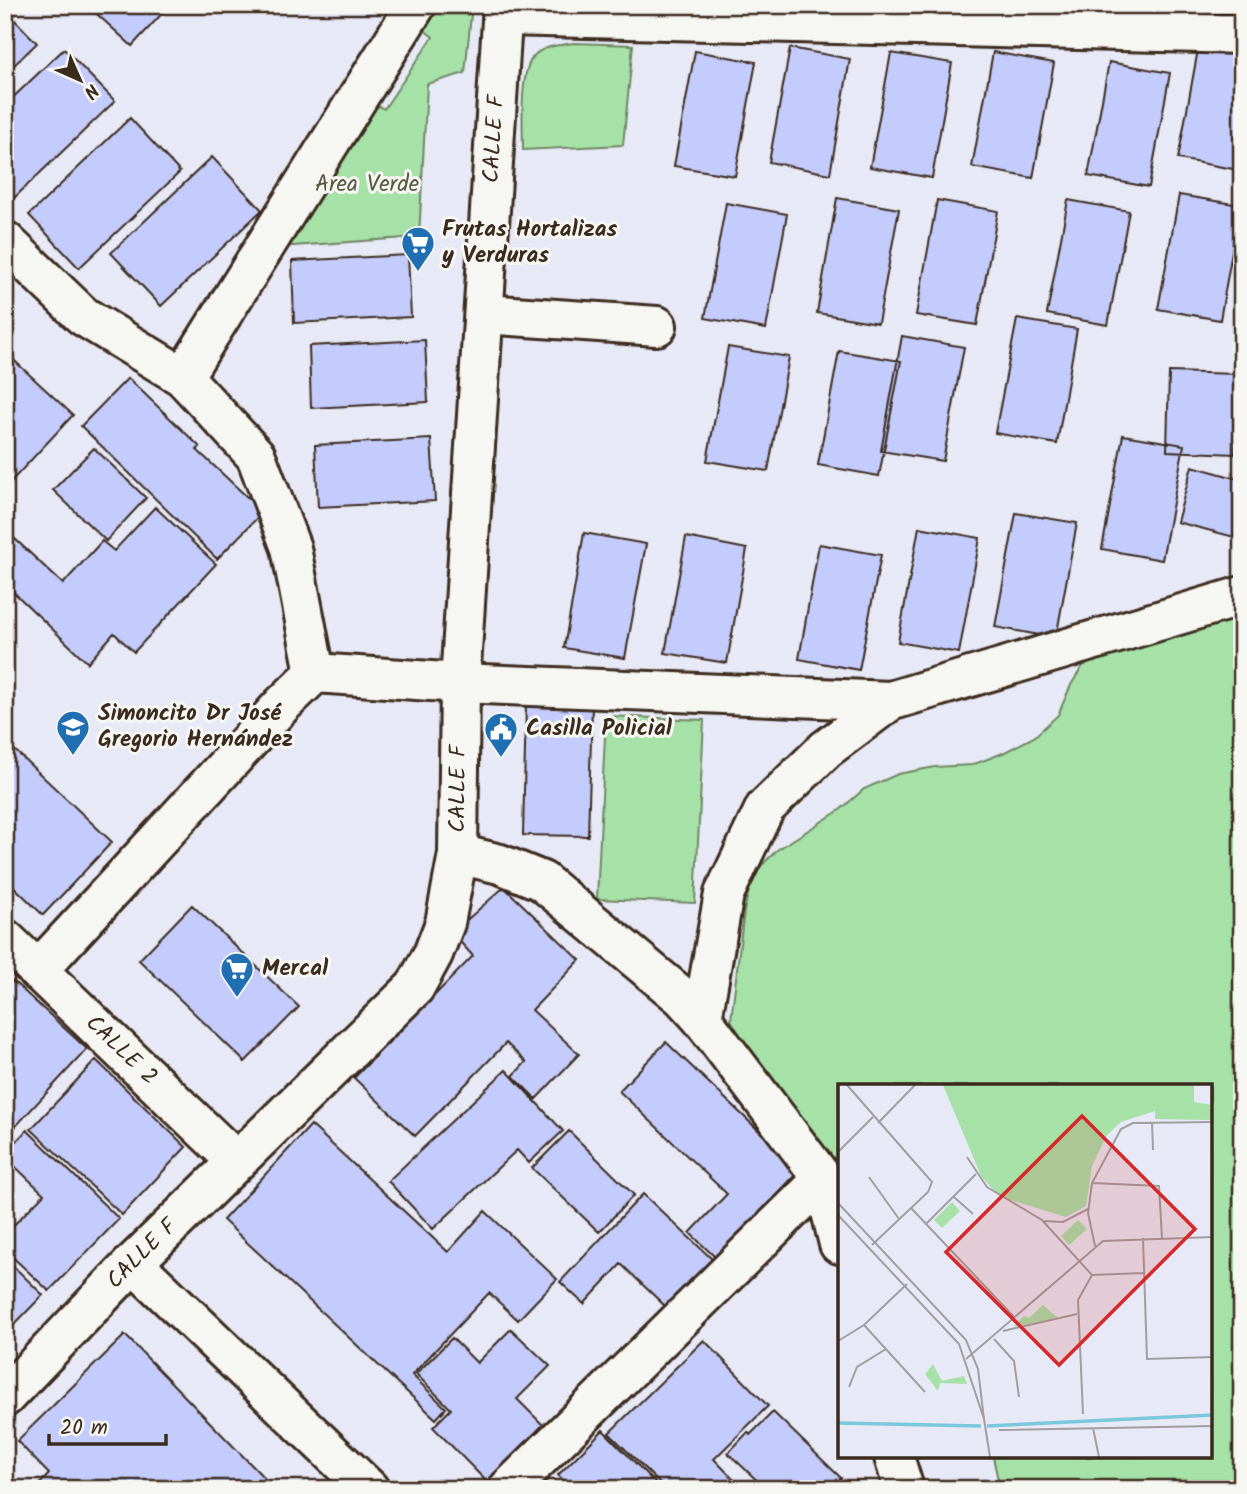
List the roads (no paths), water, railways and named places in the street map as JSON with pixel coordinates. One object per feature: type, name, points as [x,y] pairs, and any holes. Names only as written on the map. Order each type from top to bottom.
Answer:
[{"type":"street","points":[[183,377],[416,5]]},
{"type":"street","points":[[503,11],[780,14],[1242,34]]},
{"type":"street","name":"CALLE F","points":[[5,1397],[133,1263],[415,987],[433,954],[445,923],[458,854],[460,683],[503,11]]},
{"type":"street","points":[[5,241],[83,316],[183,377],[256,456],[291,548],[315,673]]},
{"type":"street","points":[[484,314],[657,326]]},
{"type":"street","points":[[37,971],[315,673],[460,683],[890,701],[1242,596]]},
{"type":"street","points":[[702,1019],[723,894],[765,808],[826,749],[890,701]]},
{"type":"street","points":[[458,854],[500,864],[542,881],[682,997],[702,1019],[823,1179],[838,1240]]},
{"type":"street","name":"CALLE 2","points":[[5,939],[236,1161]]},
{"type":"street","points":[[508,1489],[823,1179]]},
{"type":"street","points":[[133,1263],[369,1489]]},
{"type":"street","points":[[895,1459],[904,1489]]},
{"type":"place","name":"Frutas Hortalizas y Verduras","points":[[418,273]]},
{"type":"place","name":"Simoncito Dr José Gregorio Hernández","points":[[73,757]]},
{"type":"place","name":"Casilla Policial","points":[[501,759]]},
{"type":"place","name":"Mercal","points":[[237,999]]},
{"type":"park label","name":"Area Verde","points":[[367,185]]}]
